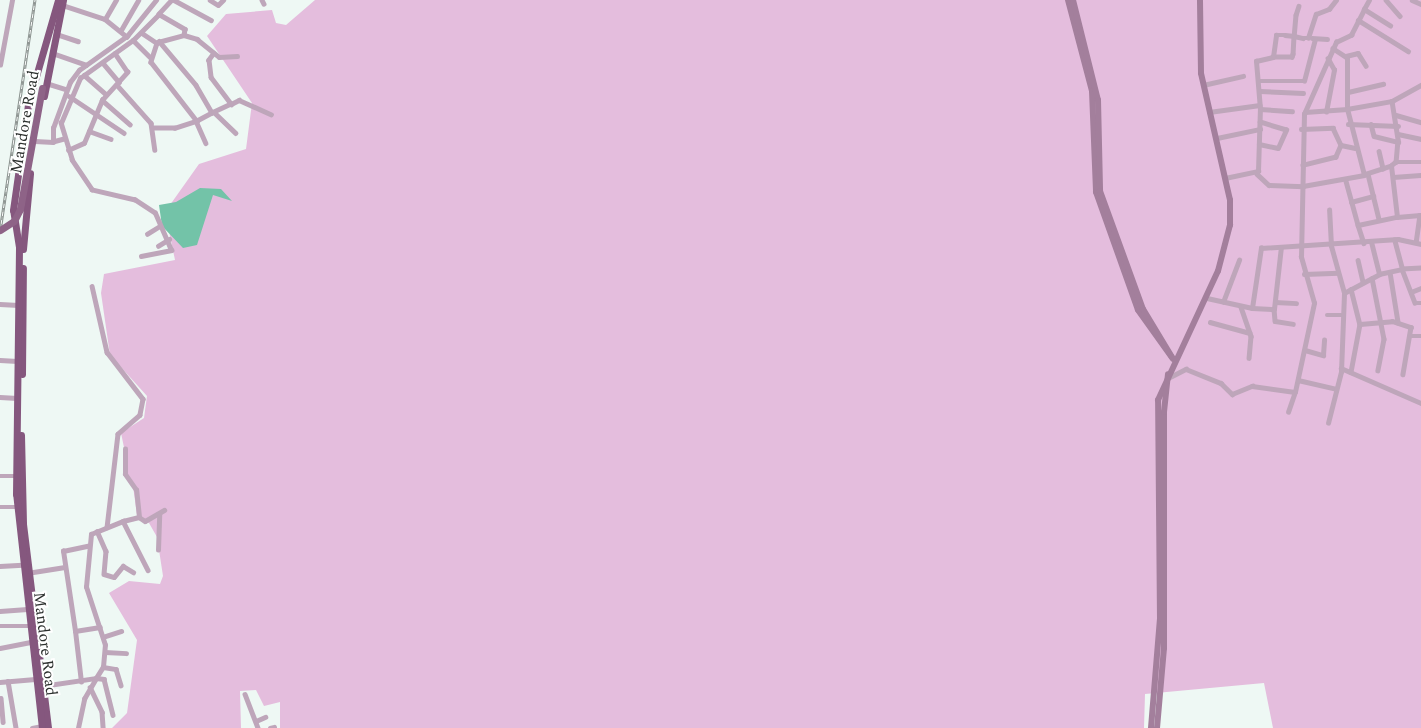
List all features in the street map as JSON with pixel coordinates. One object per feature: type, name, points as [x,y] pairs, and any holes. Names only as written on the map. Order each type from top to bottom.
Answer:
[{"type":"highway","name":"Mandore Road","points":[[44,727],[35,679],[27,610],[21,495],[23,231],[42,85],[56,34],[61,2]]},
{"type":"highway","name":"Mandore Road","points":[[44,727],[42,686],[25,573],[22,565],[17,507],[18,306],[13,210],[21,143],[61,2]]},
{"type":"main road","points":[[1068,0],[1092,91],[1096,192],[1138,310],[1173,359]]},
{"type":"main road","points":[[1072,0],[1098,100],[1100,191],[1143,309],[1173,359]]},
{"type":"main road","points":[[1151,728],[1160,619],[1157,410],[1173,359],[1207,298],[1228,242],[1230,211],[1225,178],[1203,85],[1200,0]]},
{"type":"main road","points":[[0,225],[16,208],[42,85]]},
{"type":"main road","points":[[0,230],[14,221],[20,209],[42,85]]},
{"type":"main road","points":[[1157,728],[1164,648],[1164,412],[1168,374]]},
{"type":"street","points":[[0,65],[12,0]]},
{"type":"street","points":[[106,19],[116,0]]},
{"type":"street","points":[[121,30],[138,0]]},
{"type":"street","points":[[53,142],[55,118],[66,89],[86,65],[127,36],[155,0]]},
{"type":"street","points":[[141,256],[170,251],[169,239],[148,205],[92,190],[64,140],[61,123],[69,96],[84,76],[133,41],[173,0],[211,20]]},
{"type":"street","points":[[210,0],[218,5],[223,0]]},
{"type":"street","points":[[1308,38],[1316,14],[1329,10],[1336,0]]},
{"type":"street","points":[[1288,412],[1298,380],[1314,303],[1304,274],[1301,247],[1303,165],[1301,129],[1305,112],[1333,49],[1340,38],[1351,35],[1369,0]]},
{"type":"street","points":[[1386,0],[1400,16]]},
{"type":"street","points":[[1412,0],[1421,4]]},
{"type":"street","points":[[61,2],[106,19],[150,57],[196,121],[206,143]]},
{"type":"street","points":[[1299,6],[1292,56],[1273,56],[1256,61],[1260,91],[1257,174],[1269,186],[1303,186],[1346,181],[1391,166],[1396,162],[1421,162]]},
{"type":"street","points":[[1364,10],[1390,25]]},
{"type":"street","points":[[159,14],[185,29],[184,35]]},
{"type":"street","points":[[1358,20],[1408,50]]},
{"type":"street","points":[[142,33],[158,42],[192,80],[213,113],[236,133]]},
{"type":"street","points":[[56,34],[78,41]]},
{"type":"street","points":[[150,57],[158,42],[184,35],[225,58],[238,56]]},
{"type":"street","points":[[1273,56],[1276,35],[1327,39]]},
{"type":"street","points":[[1259,82],[1304,82],[1315,39]]},
{"type":"street","points":[[1333,49],[1346,56],[1358,53],[1366,66]]},
{"type":"street","points":[[214,52],[209,60],[211,77],[231,104]]},
{"type":"street","points":[[51,53],[86,65]]},
{"type":"street","points":[[68,150],[84,143],[102,100],[118,83],[127,69],[115,54]]},
{"type":"street","points":[[1346,56],[1348,124],[1379,219]]},
{"type":"street","points":[[1326,112],[1334,68],[1328,59]]},
{"type":"street","points":[[103,63],[153,128],[154,150]]},
{"type":"street","points":[[84,76],[106,94]]},
{"type":"street","points":[[1203,85],[1243,76]]},
{"type":"street","points":[[1348,92],[1383,84]]},
{"type":"street","points":[[42,85],[66,89]]},
{"type":"street","points":[[1305,112],[1326,112],[1392,101],[1421,85]]},
{"type":"street","points":[[1260,91],[1303,93]]},
{"type":"street","points":[[69,96],[96,111],[124,133]]},
{"type":"street","points":[[102,100],[130,124]]},
{"type":"street","points":[[153,128],[175,128],[196,121],[240,100],[271,114]]},
{"type":"street","points":[[1392,101],[1398,126],[1396,162]]},
{"type":"street","points":[[1209,112],[1260,107],[1292,111]]},
{"type":"street","points":[[1396,115],[1421,122]]},
{"type":"street","points":[[1259,144],[1278,148],[1286,130],[1260,122]]},
{"type":"street","points":[[1348,124],[1398,126]]},
{"type":"street","points":[[1371,124],[1374,136],[1398,142]]},
{"type":"street","points":[[1217,138],[1260,129]]},
{"type":"street","points":[[1301,129],[1335,129],[1341,145],[1336,157],[1303,165]]},
{"type":"street","points":[[89,131],[111,139]]},
{"type":"street","points":[[1398,134],[1421,139]]},
{"type":"street","points":[[35,141],[53,142],[64,140]]},
{"type":"street","points":[[1341,145],[1355,148]]},
{"type":"street","points":[[1379,152],[1383,169]]},
{"type":"street","points":[[1391,166],[1397,217]]},
{"type":"street","points":[[1225,178],[1257,174]]},
{"type":"street","points":[[1393,177],[1421,175]]},
{"type":"street","points":[[1346,181],[1364,243]]},
{"type":"street","points":[[1351,202],[1373,196]]},
{"type":"street","points":[[1328,423],[1341,368],[1344,293],[1331,246],[1329,210]]},
{"type":"street","points":[[1252,308],[1258,252],[1280,247],[1331,246],[1394,240],[1418,243],[1420,215],[1379,219],[1358,225]]},
{"type":"street","points":[[147,234],[160,226]]},
{"type":"street","points":[[158,246],[169,239]]},
{"type":"street","points":[[1394,240],[1402,269],[1415,302],[1421,303]]},
{"type":"street","points":[[1371,242],[1379,274]]},
{"type":"street","points":[[1280,247],[1274,309],[1275,321],[1293,324]]},
{"type":"street","points":[[1223,302],[1239,260]]},
{"type":"street","points":[[1358,260],[1363,282]]},
{"type":"street","points":[[1344,293],[1379,274],[1402,269],[1421,268]]},
{"type":"street","points":[[1390,272],[1398,322]]},
{"type":"street","points":[[1304,274],[1338,273]]},
{"type":"street","points":[[1372,278],[1383,321],[1378,370]]},
{"type":"street","points":[[92,286],[107,352],[142,400],[140,415],[118,434],[107,527]]},
{"type":"street","points":[[1411,292],[1421,288]]},
{"type":"street","points":[[1351,289],[1360,324],[1351,372]]},
{"type":"street","points":[[1207,298],[1241,307],[1274,309]]},
{"type":"street","points":[[1275,302],[1296,303]]},
{"type":"street","points":[[0,304],[18,306]]},
{"type":"street","points":[[1241,307],[1250,333],[1249,358]]},
{"type":"street","points":[[1327,315],[1343,315]]},
{"type":"street","points":[[1360,324],[1383,321],[1408,325],[1411,336],[1403,374]]},
{"type":"street","points":[[1210,322],[1250,333]]},
{"type":"street","points":[[1411,336],[1421,336]]},
{"type":"street","points":[[1305,350],[1323,355],[1324,340]]},
{"type":"street","points":[[0,360],[17,361]]},
{"type":"street","points":[[1341,368],[1421,403]]},
{"type":"street","points":[[1168,374],[1186,369],[1219,382],[1232,394],[1252,386],[1295,392]]},
{"type":"street","points":[[1298,380],[1336,389]]},
{"type":"street","points":[[0,397],[17,398]]},
{"type":"street","points":[[125,449],[125,474],[136,490],[138,517]]},
{"type":"street","points":[[0,476],[16,476]]},
{"type":"street","points":[[0,507],[17,507]]},
{"type":"street","points":[[78,728],[90,687],[103,667],[106,652],[100,627],[87,598],[87,546],[97,532],[107,527],[138,517],[145,521],[164,510]]},
{"type":"street","points":[[158,550],[159,514]]},
{"type":"street","points":[[123,521],[148,570]]},
{"type":"street","points":[[97,532],[106,551],[104,574],[114,577],[123,566],[133,572]]},
{"type":"street","points":[[81,682],[65,567],[65,548],[87,546]]},
{"type":"street","points":[[0,566],[22,565]]},
{"type":"street","points":[[25,573],[65,567]]},
{"type":"street","points":[[0,611],[27,610]]},
{"type":"street","points":[[0,626],[30,626]]},
{"type":"street","points":[[75,631],[100,627]]},
{"type":"street","points":[[103,637],[121,631]]},
{"type":"street","points":[[0,648],[31,642]]},
{"type":"street","points":[[106,652],[126,653]]},
{"type":"street","points":[[103,667],[116,668],[121,685]]},
{"type":"street","points":[[42,686],[81,682],[96,678],[104,679],[113,715]]},
{"type":"street","points":[[0,682],[35,679]]},
{"type":"street","points":[[8,681],[16,728]]},
{"type":"street","points":[[90,687],[102,712],[104,728]]},
{"type":"street","points":[[245,694],[258,728]]},
{"type":"street","points":[[11,696],[0,698],[2,723],[14,721]]},
{"type":"street","points":[[256,721],[265,717]]},
{"type":"street","points":[[32,728],[44,727]]},
{"type":"shaded area","points":[[315,0],[1421,0],[1421,728],[1273,728],[1264,683],[1145,694],[1144,728],[280,728],[280,702],[264,706],[256,690],[240,691],[241,728],[112,728],[127,713],[137,640],[109,593],[129,581],[160,584],[163,576],[157,537],[149,523],[137,515],[133,486],[123,472],[126,457],[121,433],[144,418],[147,396],[110,355],[101,293],[104,274],[175,260],[165,212],[199,164],[246,149],[252,103],[207,36],[226,14],[272,10],[276,23],[286,25]]},
{"type":"shaded area","points":[[200,188],[221,189],[232,201],[213,195],[197,245],[183,248],[162,226],[159,205],[176,202]]},
{"type":"railway","points":[[0,231],[35,0]]}]
